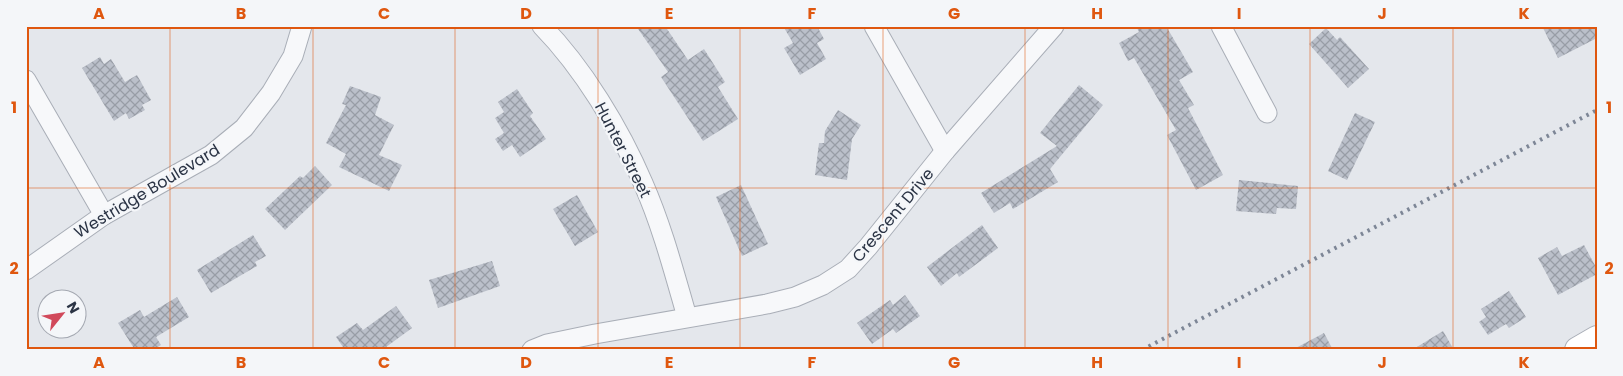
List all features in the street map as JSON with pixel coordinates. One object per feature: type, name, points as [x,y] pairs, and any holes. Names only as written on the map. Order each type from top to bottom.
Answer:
[{"type":"street","name":"Westridge Boulevard","points":[[26,270],[104,215],[211,155],[244,128],[272,93],[293,56],[302,26]]},
{"type":"street","name":"Hunter Street","points":[[542,26],[585,79],[616,130],[639,174],[664,240],[687,317]]},
{"type":"street","points":[[874,26],[945,151]]},
{"type":"street","name":"Crescent Drive","points":[[532,350],[547,344],[586,336],[767,304],[796,297],[823,285],[848,269],[868,247],[945,151],[1054,26]]},
{"type":"street","points":[[1221,26],[1267,113]]},
{"type":"street","points":[[26,80],[104,215]]},
{"type":"street","points":[[1578,350],[1597,339]]},
{"type":"building","points":[[636,26],[665,26],[688,60],[704,49],[725,82],[718,87],[738,119],[703,141],[661,77],[668,72]]},
{"type":"building","points":[[783,26],[817,26],[824,39],[817,43],[826,59],[800,75],[784,48],[793,43]]},
{"type":"building","points":[[1136,26],[1166,26],[1193,72],[1179,80],[1194,105],[1188,108],[1223,175],[1196,190],[1167,135],[1176,130],[1134,58],[1128,61],[1119,43],[1139,32]]},
{"type":"building","points":[[1542,26],[1597,26],[1597,38],[1558,58]]},
{"type":"building","points":[[1326,28],[1337,40],[1340,37],[1369,69],[1348,88],[1309,44]]},
{"type":"building","points":[[100,57],[104,64],[111,59],[125,82],[137,75],[151,100],[142,105],[145,110],[129,119],[126,113],[114,121],[82,68]]},
{"type":"building","points":[[1079,85],[1103,105],[1050,169],[1058,182],[1013,209],[1010,203],[994,213],[981,193],[1057,146],[1040,133]]},
{"type":"building","points":[[350,86],[381,97],[375,115],[394,125],[379,155],[402,165],[389,191],[339,167],[346,154],[326,143],[346,105],[342,104]]},
{"type":"building","points":[[517,89],[533,113],[530,116],[546,139],[520,157],[512,145],[503,151],[495,139],[504,133],[495,118],[504,112],[498,102]]},
{"type":"building","points":[[838,110],[861,125],[852,139],[847,180],[815,175],[819,143],[824,143],[825,131]]},
{"type":"building","points":[[1355,113],[1375,122],[1347,180],[1328,171]]},
{"type":"building","points":[[315,166],[332,185],[285,230],[265,209],[300,176],[303,178]]},
{"type":"building","points":[[1239,180],[1298,186],[1296,209],[1277,208],[1276,214],[1236,211]]},
{"type":"building","points":[[741,185],[768,244],[742,256],[716,197]]},
{"type":"building","points":[[577,195],[598,232],[575,246],[553,209]]},
{"type":"building","points":[[982,225],[998,248],[959,277],[957,273],[941,286],[927,267]]},
{"type":"building","points":[[253,235],[266,256],[255,262],[257,266],[211,293],[197,270]]},
{"type":"building","points":[[1584,245],[1597,269],[1597,274],[1558,295],[1538,258],[1557,247],[1562,256]]},
{"type":"building","points":[[492,261],[500,286],[438,308],[429,280]]},
{"type":"building","points":[[1509,291],[1526,317],[1509,328],[1506,324],[1488,335],[1479,322],[1486,317],[1481,309]]},
{"type":"building","points":[[905,295],[920,316],[896,333],[893,329],[872,344],[857,323],[890,300],[893,305]]},
{"type":"building","points":[[177,297],[189,317],[156,337],[161,345],[153,350],[135,350],[118,323],[140,310],[144,317]]},
{"type":"building","points":[[396,306],[412,328],[382,350],[345,350],[336,337],[357,323],[363,330]]},
{"type":"building","points":[[1443,331],[1454,350],[1412,350]]},
{"type":"building","points":[[1324,333],[1333,350],[1292,350]]},
{"type":"railway","points":[[1142,350],[1597,110]]}]
